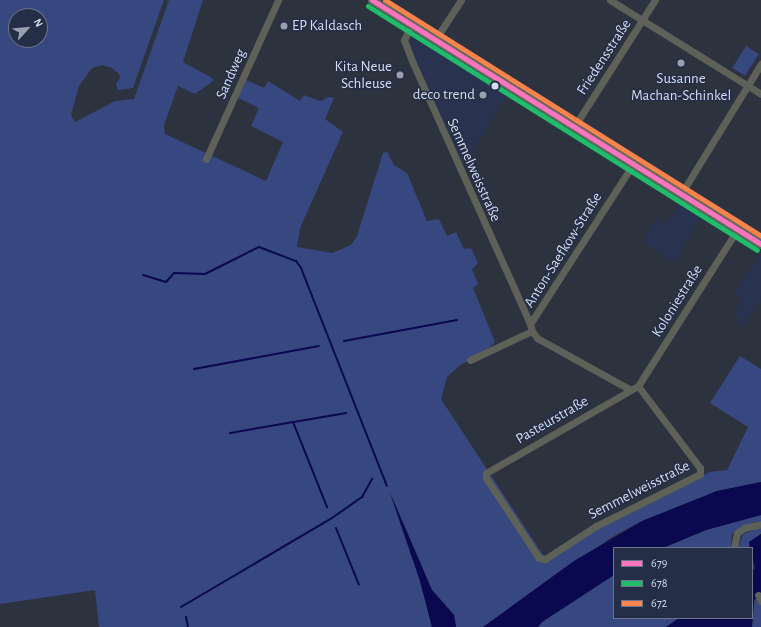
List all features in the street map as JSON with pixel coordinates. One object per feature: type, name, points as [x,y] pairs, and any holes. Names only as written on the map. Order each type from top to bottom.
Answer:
[{"type":"main road","points":[[372,0],[761,244]]},
{"type":"street","name":"Sandweg","points":[[206,159],[278,0]]},
{"type":"street","points":[[436,40],[461,0]]},
{"type":"street","points":[[610,0],[761,94]]},
{"type":"street","name":"Friedensstraße","points":[[574,127],[655,0]]},
{"type":"street","name":"Semmelweisstraße","points":[[411,25],[404,40],[412,61],[531,328],[537,338],[631,390]]},
{"type":"street","points":[[681,194],[761,64]]},
{"type":"street","name":"Anton-Saefkow-Straße","points":[[470,360],[531,328],[633,164]]},
{"type":"street","name":"Koloniestraße","points":[[638,386],[737,230]]},
{"type":"street","name":"Semmelweisstraße","points":[[486,473],[486,478],[542,559],[596,526],[699,475],[700,468],[638,386]]},
{"type":"street","points":[[631,390],[638,386]]},
{"type":"street","name":"Pasteurstraße","points":[[486,473],[631,390]]},
{"type":"street","points":[[734,547],[737,533],[744,528],[761,524]]},
{"type":"shaded area","points":[[0,0],[164,0],[133,88],[118,90],[116,84],[120,78],[119,74],[112,68],[102,65],[92,68],[79,86],[71,115],[75,122],[115,101],[134,99],[169,0],[203,0],[183,62],[212,78],[213,81],[195,94],[178,86],[164,125],[165,134],[266,181],[283,142],[251,126],[259,108],[238,98],[246,80],[264,88],[268,81],[300,101],[304,95],[320,101],[329,97],[334,98],[325,119],[343,132],[300,228],[297,247],[332,253],[351,245],[357,236],[383,153],[387,152],[394,165],[407,173],[427,221],[439,219],[447,236],[456,232],[464,249],[471,248],[478,263],[472,269],[478,284],[473,288],[495,342],[487,350],[459,366],[447,377],[441,399],[547,561],[593,530],[648,501],[710,472],[727,470],[748,427],[710,403],[740,356],[761,369],[761,482],[717,491],[642,521],[612,537],[483,627],[456,627],[454,615],[432,590],[391,494],[420,581],[432,627],[99,627],[95,590],[0,604]]},
{"type":"shaded area","points":[[417,33],[510,90],[466,162],[461,164],[412,53],[409,38]]},
{"type":"shaded area","points":[[746,46],[759,54],[745,76],[732,68]]},
{"type":"shaded area","points":[[682,199],[704,213],[674,262],[641,242],[656,218],[663,222],[661,225],[664,227]]},
{"type":"shaded area","points":[[761,252],[761,299],[740,332],[735,311],[742,300],[733,294]]},
{"type":"shaded area","points":[[761,482],[761,515],[706,530],[665,547],[613,547],[613,576],[542,622],[538,627],[483,627],[574,561],[642,521],[717,491]]},
{"type":"shaded area","points":[[390,493],[432,590],[454,615],[456,627],[432,627],[420,581]]},
{"type":"shaded area","points":[[761,515],[761,521],[744,525],[732,534],[731,547],[665,547],[706,530]]},
{"type":"shaded area","points":[[761,527],[761,534],[749,542],[749,547],[738,547],[743,534]]},
{"type":"shaded area","points":[[761,534],[761,594],[754,600],[753,614],[753,570],[755,569],[753,547],[750,547],[749,542]]},
{"type":"shaded area","points":[[613,576],[613,619],[678,619],[666,627],[538,627],[542,622]]},
{"type":"shaded area","points":[[755,597],[759,604],[761,603],[761,627],[752,627]]},
{"type":"shaded area","points":[[678,619],[753,619],[752,627],[666,627]]},
{"type":"waterway","points":[[143,275],[166,282],[174,273],[205,274],[259,247],[296,261],[301,268],[387,486]]},
{"type":"waterway","points":[[344,341],[457,320]]},
{"type":"waterway","points":[[194,369],[319,346]]},
{"type":"waterway","points":[[230,433],[346,413]]},
{"type":"waterway","points":[[293,422],[327,507]]},
{"type":"waterway","points":[[181,607],[332,518],[362,497],[372,479]]},
{"type":"waterway","points":[[336,528],[359,585]]},
{"type":"waterway","points":[[186,617],[188,627]]},
{"type":"transit line","name":"679","points":[[372,0],[761,244]]},
{"type":"transit line","name":"672","points":[[385,0],[761,236]]},
{"type":"transit line","name":"678","points":[[368,6],[757,250]]},
{"type":"place","name":"EP Kaldasch","points":[[284,26]]},
{"type":"place","name":"Susanne Machan-Schinkel","points":[[681,63]]},
{"type":"place","name":"Kita Neue Schleuse","points":[[400,75]]},
{"type":"place","name":"deco trend","points":[[483,95]]}]
